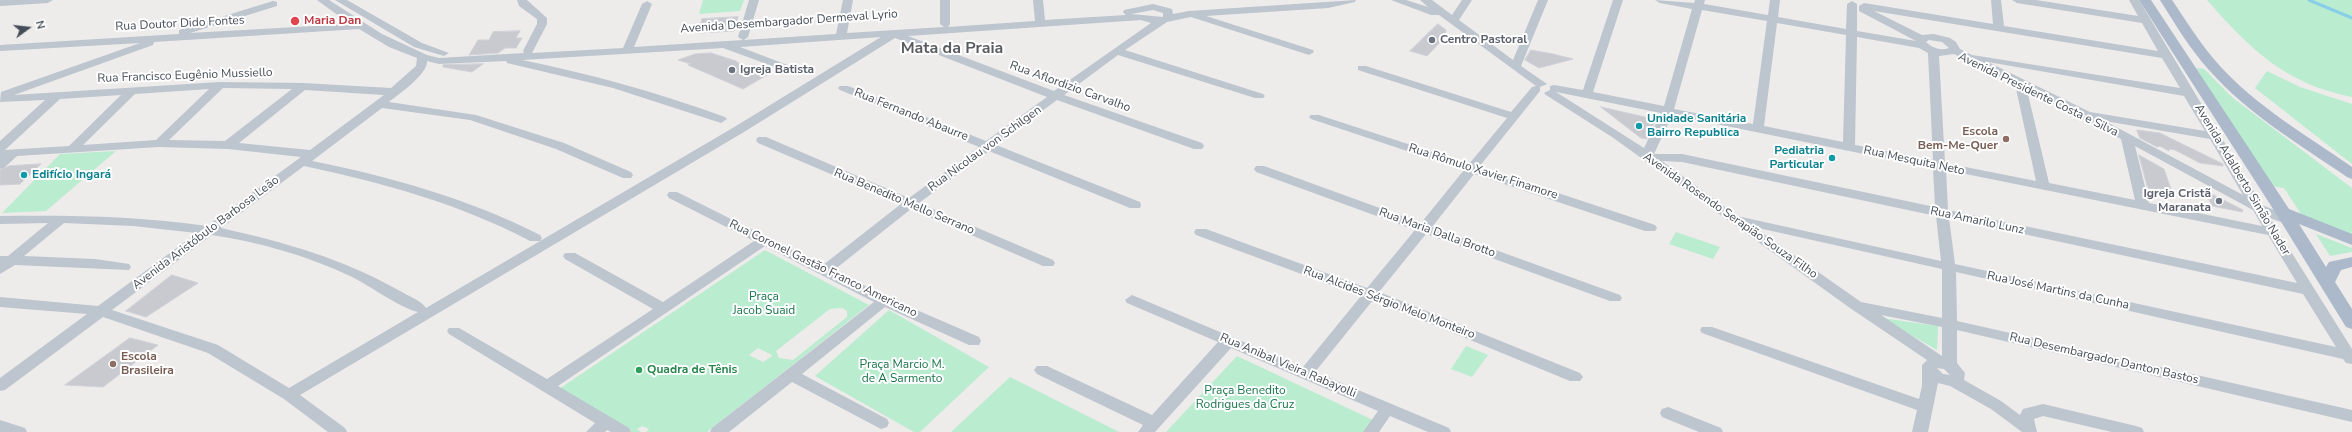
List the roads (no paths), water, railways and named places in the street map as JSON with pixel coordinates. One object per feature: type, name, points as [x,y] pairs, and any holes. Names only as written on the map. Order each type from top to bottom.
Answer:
[{"type":"main road","name":"Avenida Adalberto Simão Nader","points":[[2145,0],[2286,216],[2352,323]]},
{"type":"main road","points":[[2166,0],[2183,28],[2222,76],[2260,108],[2352,174]]},
{"type":"main road","points":[[2286,216],[2352,240]]},
{"type":"main road","points":[[2352,262],[2335,266],[2329,287],[2352,308]]},
{"type":"street","points":[[0,3],[48,0]]},
{"type":"street","points":[[322,0],[362,26],[422,58],[438,57]]},
{"type":"street","points":[[340,0],[438,57]]},
{"type":"street","points":[[522,0],[542,18],[542,24],[532,52],[555,70]]},
{"type":"street","points":[[754,0],[742,44],[794,71]]},
{"type":"street","points":[[842,33],[848,0]]},
{"type":"street","points":[[945,0],[945,24]]},
{"type":"street","points":[[1035,21],[1038,0]]},
{"type":"street","points":[[1165,15],[1328,5],[1351,0]]},
{"type":"street","points":[[1165,15],[1234,3],[1355,0]]},
{"type":"street","name":"Avenida Rosendo Serapião Souza Filho","points":[[1396,0],[1430,11],[1453,22]]},
{"type":"street","name":"Avenida Rosendo Serapião Souza Filho","points":[[1425,0],[1543,90],[1572,105],[1662,167],[1888,328],[1941,373],[1996,406],[2031,430]]},
{"type":"street","points":[[1453,22],[1467,0]]},
{"type":"street","points":[[1518,70],[1543,0]]},
{"type":"street","points":[[1587,94],[1618,0]]},
{"type":"street","points":[[1660,0],[1700,3],[1772,20],[1852,34],[1926,43],[1944,39],[1953,44],[1958,54]]},
{"type":"street","points":[[1758,130],[1775,0]]},
{"type":"street","points":[[1996,0],[1999,28]]},
{"type":"street","points":[[2017,0],[2147,21]]},
{"type":"street","name":"Avenida Adalberto Simão Nader","points":[[2134,0],[2165,55],[2216,136],[2254,202],[2274,232],[2350,358]]},
{"type":"street","points":[[0,96],[165,38],[259,1]]},
{"type":"street","points":[[1851,1],[1864,6],[1926,43]]},
{"type":"street","points":[[1849,148],[1852,34],[1851,1]]},
{"type":"street","points":[[1851,1],[1926,43],[1958,54],[2189,93]]},
{"type":"street","points":[[1646,157],[1668,111],[1700,3]]},
{"type":"street","points":[[0,89],[148,39],[273,4]]},
{"type":"street","points":[[628,48],[647,4]]},
{"type":"street","points":[[1864,6],[2165,55]]},
{"type":"street","name":"Avenida Desembargador Dermeval Lyrio","points":[[842,33],[891,33],[1144,12],[1165,15]]},
{"type":"street","name":"Rua Nicolau von Schilgen","points":[[824,271],[909,204],[990,146],[1116,51],[1144,12],[1165,15]]},
{"type":"street","points":[[1189,14],[1309,52]]},
{"type":"street","name":"Avenida Desembargador Dermeval Lyrio","points":[[628,48],[742,44],[820,35],[945,24],[1035,21]]},
{"type":"street","name":"Rua Doutor Dido Fontes","points":[[0,48],[362,26]]},
{"type":"street","points":[[289,395],[733,133],[891,33]]},
{"type":"street","name":"Rua Aflordizio Carvalho","points":[[891,33],[1056,96],[1198,146]]},
{"type":"street","points":[[1920,432],[1925,406],[1941,373],[1950,324],[1949,268],[1942,214],[1940,166],[1926,43]]},
{"type":"street","name":"Avenida Desembargador Dermeval Lyrio","points":[[438,57],[460,54],[742,44]]},
{"type":"street","points":[[1116,51],[1259,96]]},
{"type":"street","name":"Avenida Desembargador Dermeval Lyrio","points":[[438,57],[495,58],[532,52]]},
{"type":"street","name":"Avenida Presidente Costa e Silva","points":[[1958,54],[2082,114],[2162,157],[2286,216]]},
{"type":"street","name":"Avenida Aristóbulo Barbosa Leão","points":[[0,386],[380,104],[438,57]]},
{"type":"street","name":"Avenida Aristóbulo Barbosa Leão","points":[[411,78],[422,66],[422,58]]},
{"type":"street","points":[[495,58],[616,84],[672,101],[720,119]]},
{"type":"street","points":[[1362,68],[1513,116]]},
{"type":"street","points":[[159,143],[220,85]]},
{"type":"street","name":"Rua Francisco Eugênio Mussiello","points":[[0,99],[220,85],[303,86],[395,92]]},
{"type":"street","points":[[2020,85],[2044,187]]},
{"type":"street","name":"Avenida Presidente Costa e Silva","points":[[2020,85],[2127,138]]},
{"type":"street","points":[[228,145],[303,86]]},
{"type":"street","name":"Rua Fernando Abaurre","points":[[844,88],[1134,204]]},
{"type":"street","points":[[72,149],[132,90]]},
{"type":"street","points":[[1306,373],[1513,116],[1543,90]]},
{"type":"street","name":"Rua Mesquita Neto","points":[[1543,90],[1587,94],[1758,130],[2274,232]]},
{"type":"street","points":[[0,148],[57,95]]},
{"type":"street","points":[[2024,99],[2046,99]]},
{"type":"street","points":[[380,104],[472,118],[560,146],[627,175]]},
{"type":"street","points":[[2082,114],[2216,136]]},
{"type":"street","name":"Rua Rômulo Xavier Finamore","points":[[1315,117],[1650,228]]},
{"type":"street","points":[[2127,138],[2143,206]]},
{"type":"street","name":"Rua Benedito Mello Serrano","points":[[762,140],[1048,264]]},
{"type":"street","points":[[0,154],[159,143],[228,145],[312,154]]},
{"type":"street","points":[[0,165],[14,153]]},
{"type":"street","name":"Rua Amarilo Lunz","points":[[1646,157],[1682,158],[2308,290]]},
{"type":"street","points":[[1662,167],[1682,158]]},
{"type":"street","points":[[301,162],[356,173],[437,194],[511,224],[535,238]]},
{"type":"street","name":"Rua Maria Dalla Brotto","points":[[1260,169],[1615,298]]},
{"type":"street","name":"Rua Coronel Gastão Franco Americano","points":[[673,195],[884,301],[974,341]]},
{"type":"street","points":[[0,270],[7,260],[62,218]]},
{"type":"street","points":[[0,220],[62,218],[149,221],[210,229],[302,252],[348,270],[419,308]]},
{"type":"street","name":"Rua José Martins da Cunha","points":[[1734,219],[2350,358]]},
{"type":"street","points":[[1753,233],[1767,226]]},
{"type":"street","name":"Rua Alcides Sérgio Melo Monteiro","points":[[1201,232],[1370,294],[1575,377]]},
{"type":"street","points":[[548,386],[765,240]]},
{"type":"street","points":[[570,256],[663,308]]},
{"type":"street","points":[[7,260],[124,267]]},
{"type":"street","name":"Rua Anibal Vieira Rabayolli","points":[[1132,300],[1443,432]]},
{"type":"street","points":[[718,432],[884,301]]},
{"type":"street","points":[[0,302],[100,311],[213,349],[289,395],[339,432]]},
{"type":"street","name":"Rua Desembargador Danton Bastos","points":[[1854,305],[1950,324],[2352,416]]},
{"type":"street","points":[[454,330],[623,432]]},
{"type":"street","points":[[1707,330],[1925,406]]},
{"type":"street","points":[[1042,370],[1150,428],[1229,340]]},
{"type":"street","points":[[792,375],[881,422]]},
{"type":"street","points":[[1371,432],[1387,409]]},
{"type":"street","points":[[2031,430],[2026,419],[2029,413],[2043,410],[2136,432]]},
{"type":"street","points":[[1668,413],[1715,432]]},
{"type":"street","points":[[594,432],[607,422]]},
{"type":"street","points":[[0,426],[19,432]]},
{"type":"waterway","points":[[2309,0],[2352,18]]},
{"type":"place","name":"Maria Dan","points":[[295,21]]},
{"type":"place","name":"Centro Pastoral","points":[[1432,40]]},
{"type":"place","name":"Igreja Batista","points":[[732,70]]},
{"type":"place","name":"Unidade Sanitária Bairro Republica","points":[[1639,126]]},
{"type":"place","name":"Escola Bem-Me-Quer","points":[[2006,139]]},
{"type":"place","name":"Pediatria Particular","points":[[1832,158]]},
{"type":"place","name":"Edifício Ingará","points":[[24,175]]},
{"type":"place","name":"Igreja Cristã Maranata","points":[[2219,201]]},
{"type":"place","name":"Escola Brasileira","points":[[113,364]]},
{"type":"place","name":"Quadra de Tênis","points":[[639,370]]},
{"type":"district","name":"Mata da Praia","points":[[952,49]]},
{"type":"park label","name":"Praça Jacob Suaid","points":[[764,304]]},
{"type":"park label","name":"Praça Marcio M. de A Sarmento","points":[[902,372]]},
{"type":"park label","name":"Praça Benedito Rodrigues da Cruz","points":[[1245,398]]}]
